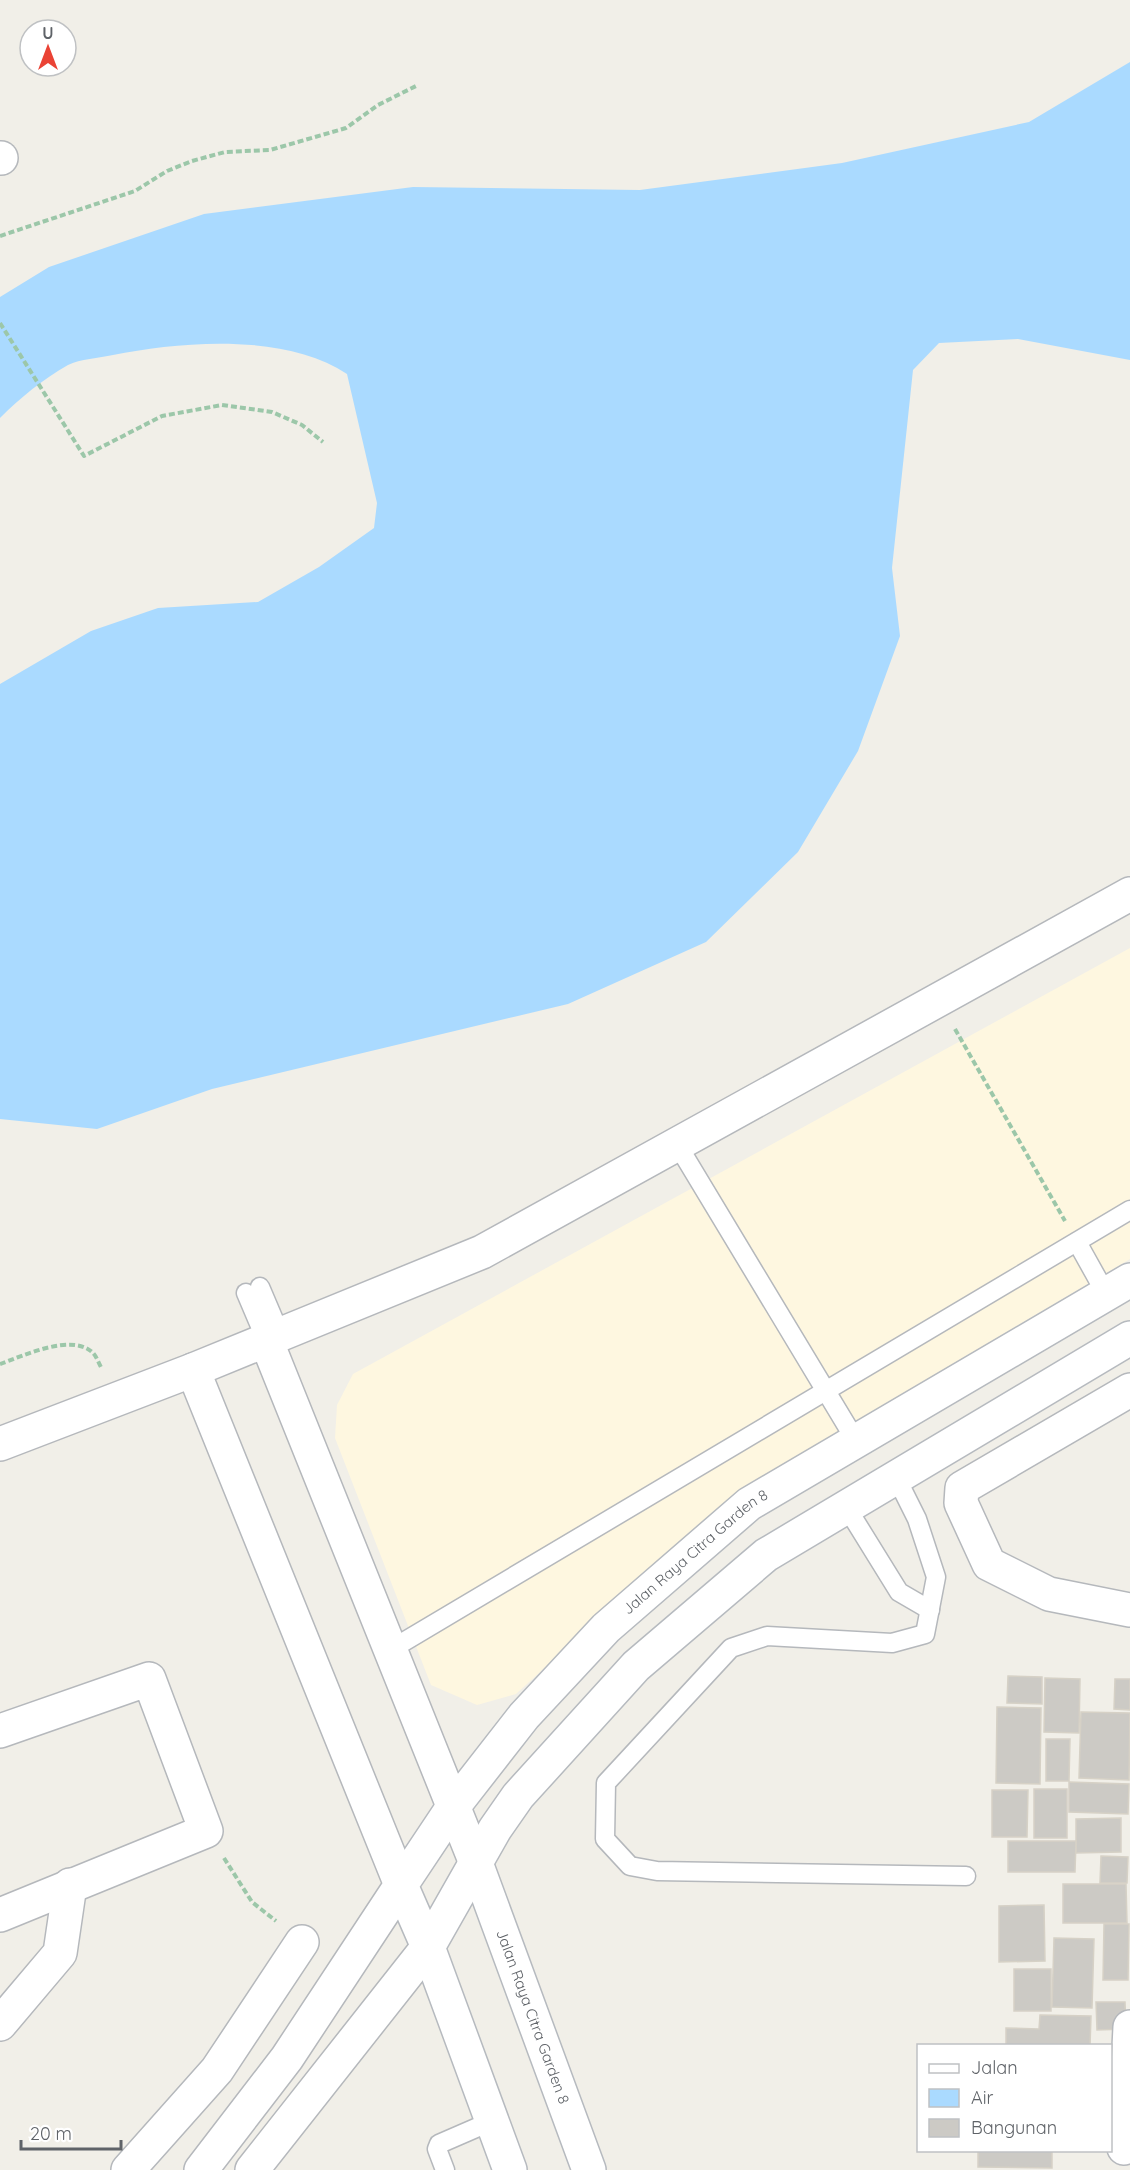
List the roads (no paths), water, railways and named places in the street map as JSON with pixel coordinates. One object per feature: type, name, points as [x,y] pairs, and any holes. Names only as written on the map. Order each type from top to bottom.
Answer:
[{"type":"street","points":[[0,1444],[193,1370],[482,1252],[1130,894]]},
{"type":"street","name":"Jalan Raya Citra Garden 8","points":[[201,2170],[287,2058],[453,1807],[524,1716],[606,1628],[749,1504],[1118,1287]]},
{"type":"street","name":"Jalan Raya Citra Garden 8","points":[[273,1337],[390,1650],[476,1863],[588,2170]]},
{"type":"street","points":[[252,2170],[428,1947],[495,1829],[518,1796],[636,1666],[766,1555],[897,1479],[1130,1338]]},
{"type":"street","points":[[193,1370],[428,1947],[510,2170]]},
{"type":"street","points":[[1130,1390],[962,1488],[961,1503],[989,1564],[1049,1594],[1130,1610]]},
{"type":"street","points":[[0,1731],[149,1679],[206,1831],[0,1915]]},
{"type":"street","points":[[0,2024],[60,1953],[70,1885]]},
{"type":"street","points":[[128,2170],[217,2070],[302,1942]]},
{"type":"street","points":[[1125,2155],[1130,2027]]},
{"type":"lane","points":[[677,1144],[856,1441]]},
{"type":"lane","points":[[390,1650],[1130,1210]]},
{"type":"lane","points":[[1077,1242],[1118,1287]]},
{"type":"lane","points":[[253,1290],[273,1337]]},
{"type":"lane","points":[[897,1479],[917,1519],[936,1577],[925,1634],[892,1642],[767,1636],[731,1648],[606,1783],[605,1839],[630,1866],[657,1871],[966,1876]]},
{"type":"lane","points":[[847,1508],[900,1592],[930,1610]]},
{"type":"lane","points":[[445,2170],[437,2149],[439,2144],[492,2121]]},
{"type":"water","points":[[1130,62],[1130,360],[1018,339],[939,343],[913,370],[892,568],[900,636],[858,751],[798,852],[706,942],[568,1004],[212,1089],[97,1129],[0,1119],[0,684],[91,631],[158,608],[258,602],[319,567],[374,528],[377,503],[347,374],[322,361],[294,352],[264,346],[201,344],[140,350],[84,360],[68,365],[50,376],[0,418],[0,297],[49,267],[204,214],[413,187],[640,190],[842,163],[1029,122]]}]
